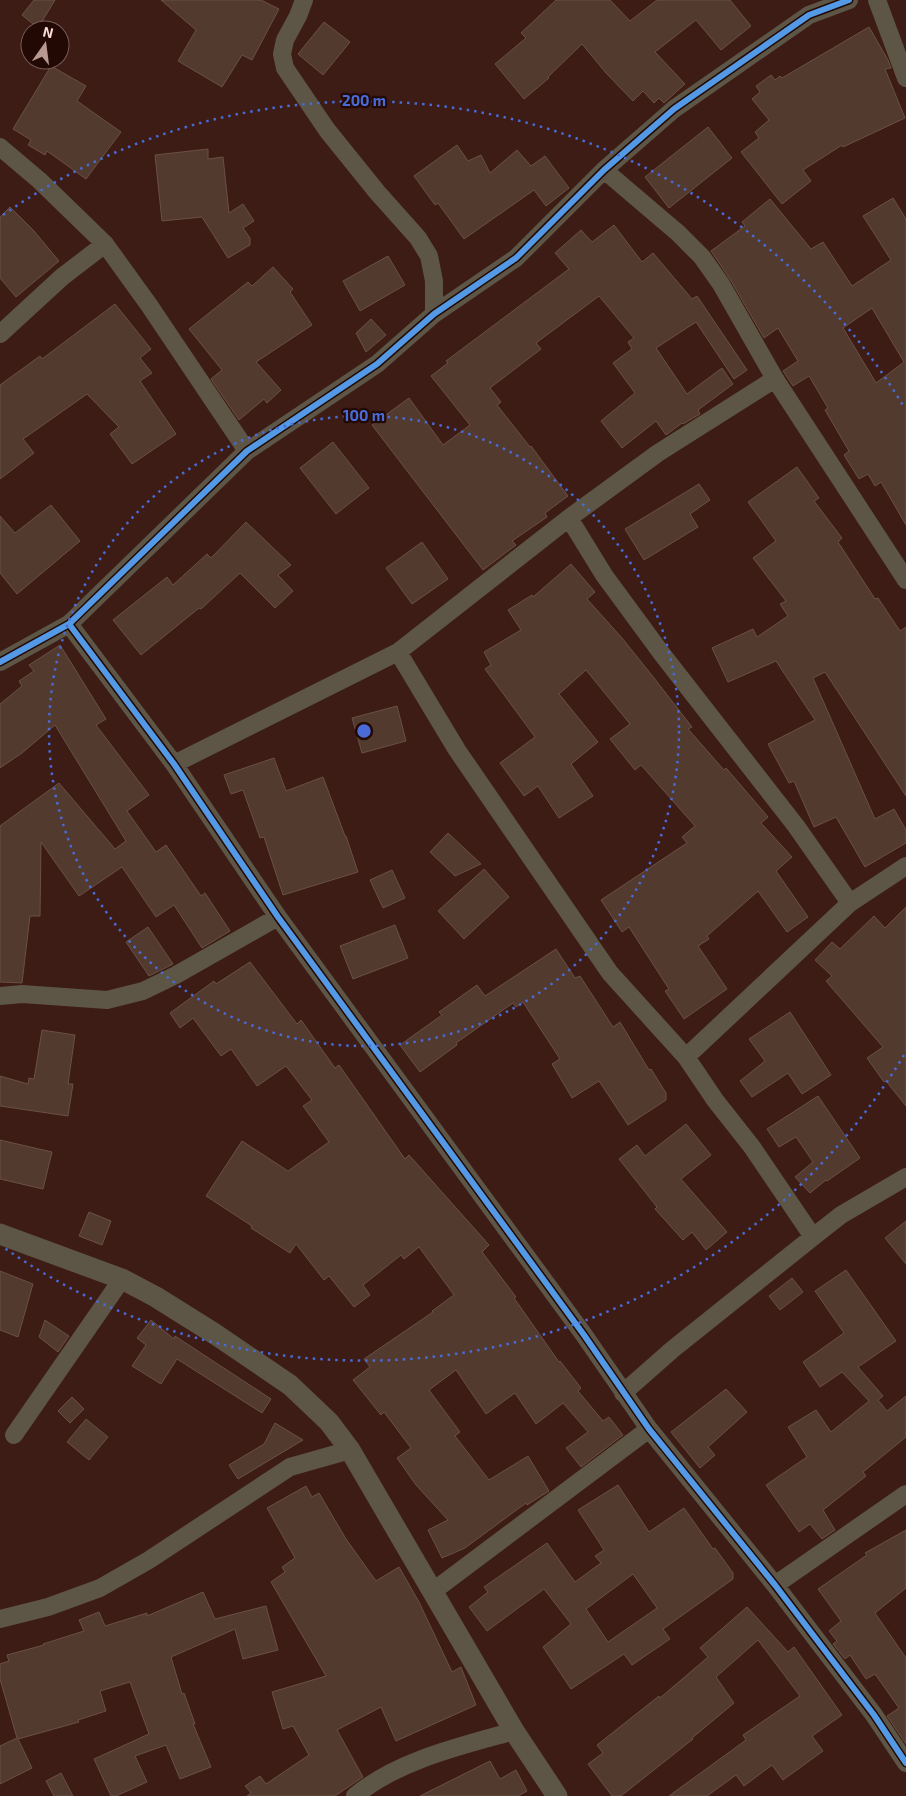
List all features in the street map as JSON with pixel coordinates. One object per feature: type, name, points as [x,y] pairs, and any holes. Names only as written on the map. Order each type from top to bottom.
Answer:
[{"type":"street","points":[[304,0],[285,40],[282,54],[285,68],[327,130],[377,192],[418,238],[429,256],[434,281],[434,314]]},
{"type":"street","points":[[0,662],[69,624],[247,451],[377,364],[434,314],[516,258],[604,170],[682,104],[809,16],[849,0]]},
{"type":"street","points":[[876,0],[906,78]]},
{"type":"street","points":[[0,147],[39,180],[105,244],[149,305],[247,451]]},
{"type":"street","points":[[604,170],[678,233],[702,257],[721,284],[775,379],[906,580]]},
{"type":"street","points":[[0,334],[56,283],[105,244]]},
{"type":"street","points":[[174,764],[398,652],[569,518],[658,453],[775,379]]},
{"type":"street","points":[[569,518],[604,575],[662,654],[796,826],[850,903]]},
{"type":"street","points":[[69,624],[174,764],[278,917],[579,1327],[649,1429],[775,1585],[874,1715],[906,1762]]},
{"type":"street","points":[[398,652],[457,750],[610,973],[686,1057],[715,1100],[752,1147],[813,1237]]},
{"type":"street","points":[[686,1057],[850,903],[906,866]]},
{"type":"street","points":[[0,996],[22,994],[107,1000],[143,991],[176,975],[278,917]]},
{"type":"street","points":[[623,1393],[674,1349],[841,1215],[906,1177]]},
{"type":"street","points":[[0,1234],[122,1280],[156,1297],[290,1384],[329,1422],[350,1450],[514,1730],[557,1796]]},
{"type":"street","points":[[14,1435],[122,1280]]},
{"type":"street","points":[[432,1592],[649,1429]]},
{"type":"street","points":[[0,1619],[48,1608],[100,1588],[149,1560],[290,1467],[350,1450]]},
{"type":"street","points":[[775,1585],[906,1494]]},
{"type":"street","points":[[355,1796],[366,1787],[423,1757],[514,1730]]},
{"type":"building","points":[[34,0],[55,0],[43,20],[28,20],[22,15]]},
{"type":"building","points":[[161,0],[261,0],[279,9],[252,60],[242,55],[222,87],[178,61],[196,30]]},
{"type":"building","points":[[556,0],[610,0],[630,21],[657,0],[730,0],[751,26],[721,50],[696,20],[655,52],[685,84],[664,103],[659,98],[654,103],[643,91],[633,101],[582,44],[549,78],[524,99],[495,64],[526,38],[521,33]]},
{"type":"building","points":[[324,22],[350,42],[323,75],[298,54]]},
{"type":"building","points":[[869,27],[888,60],[891,68],[885,69],[905,118],[843,147],[842,145],[803,170],[811,181],[782,204],[741,152],[759,138],[755,132],[769,120],[752,99],[760,92],[756,86],[771,75],[775,80],[780,76],[782,78]]},
{"type":"building","points":[[49,70],[58,70],[86,86],[77,101],[121,132],[86,179],[47,151],[45,155],[28,145],[31,140],[13,129]]},
{"type":"building","points":[[708,127],[732,158],[669,208],[645,177]]},
{"type":"building","points":[[457,145],[468,161],[481,155],[490,173],[517,150],[531,166],[545,156],[569,188],[546,206],[534,190],[464,239],[438,203],[435,205],[414,176]]},
{"type":"building","points":[[208,149],[208,159],[223,157],[229,213],[243,204],[254,221],[243,228],[250,238],[250,245],[228,258],[202,217],[162,221],[155,155]]},
{"type":"building","points":[[893,198],[906,219],[906,525],[881,482],[875,486],[868,474],[859,479],[844,455],[849,451],[825,410],[828,408],[809,376],[793,386],[783,371],[798,361],[778,328],[764,338],[730,279],[711,251],[745,226],[742,222],[770,199],[811,249],[823,242],[852,286],[891,260],[863,216]],"holes":[[[872,308],[904,362],[876,383],[843,328]]]},
{"type":"building","points":[[10,207],[34,231],[59,261],[16,297],[0,278],[0,217]]},
{"type":"building","points":[[614,225],[642,262],[653,253],[692,299],[697,296],[747,370],[734,379],[696,322],[656,348],[687,394],[722,368],[733,384],[698,410],[700,414],[682,423],[666,435],[656,421],[622,448],[601,421],[635,393],[613,363],[632,349],[628,342],[634,338],[599,296],[536,343],[541,349],[490,388],[501,402],[497,405],[531,446],[568,496],[545,513],[547,517],[512,541],[516,545],[483,570],[372,425],[409,398],[443,445],[470,425],[431,376],[448,363],[446,361],[569,269],[555,253],[581,230],[592,242]]},
{"type":"building","points":[[388,256],[405,285],[360,311],[343,281]]},
{"type":"building","points":[[273,267],[293,289],[290,292],[312,325],[256,362],[281,390],[267,403],[264,399],[239,420],[211,379],[222,370],[189,329],[248,282],[252,286]]},
{"type":"building","points":[[115,304],[151,349],[140,358],[152,373],[140,381],[176,434],[132,464],[110,434],[119,427],[87,394],[23,439],[34,453],[0,479],[0,385],[40,356],[42,359]]},
{"type":"building","points":[[371,319],[386,335],[366,352],[356,333]]},
{"type":"building","points":[[333,442],[369,488],[336,514],[300,468]]},
{"type":"building","points":[[797,467],[819,498],[814,501],[842,538],[838,542],[875,599],[878,598],[900,631],[906,627],[906,796],[825,672],[813,678],[875,819],[894,809],[906,830],[906,843],[865,867],[836,817],[814,827],[794,781],[789,783],[768,744],[815,720],[776,661],[728,682],[712,648],[753,629],[757,637],[788,616],[780,604],[786,601],[753,558],[776,541],[748,502]]},
{"type":"building","points":[[699,484],[710,500],[690,514],[698,527],[644,560],[625,529]]},
{"type":"building","points":[[51,505],[80,541],[17,594],[0,573],[0,516],[15,533]]},
{"type":"building","points":[[246,522],[291,565],[278,575],[293,591],[275,608],[240,573],[201,609],[199,608],[141,655],[113,620],[167,577],[173,585],[207,554],[211,558]]},
{"type":"building","points":[[422,542],[448,579],[412,604],[386,568]]},
{"type":"building","points":[[571,564],[595,592],[587,599],[622,638],[692,727],[688,729],[724,770],[726,768],[768,817],[761,823],[792,857],[776,871],[808,917],[787,932],[758,891],[707,936],[709,939],[698,946],[727,989],[684,1019],[665,991],[669,989],[629,927],[622,932],[601,900],[687,843],[682,837],[695,826],[641,765],[635,770],[610,739],[630,724],[586,670],[559,694],[598,742],[571,764],[593,796],[559,818],[538,786],[524,796],[500,763],[535,737],[485,669],[491,665],[484,652],[521,630],[508,610],[532,595],[533,597]]},
{"type":"building","points":[[60,645],[106,719],[96,725],[149,795],[127,811],[156,852],[166,845],[201,896],[205,893],[230,931],[202,948],[174,905],[156,917],[122,867],[79,896],[41,842],[40,916],[30,916],[22,983],[0,982],[0,826],[59,783],[115,849],[126,841],[55,725],[22,753],[0,768],[0,704],[22,686],[19,681],[34,671],[29,665]]},
{"type":"building","points":[[397,706],[406,741],[362,753],[352,718]]},
{"type":"building","points":[[274,758],[286,791],[323,777],[358,872],[283,895],[264,837],[260,838],[243,790],[231,794],[224,775]]},
{"type":"building","points":[[448,833],[481,864],[455,876],[430,852]]},
{"type":"building","points":[[484,869],[509,897],[464,939],[438,911]]},
{"type":"building","points":[[392,870],[405,898],[383,908],[370,880]]},
{"type":"building","points":[[906,907],[906,1106],[886,1081],[884,1082],[867,1058],[883,1047],[826,981],[832,976],[815,960],[832,942],[840,949],[874,916],[885,928]]},
{"type":"building","points":[[395,925],[408,958],[353,979],[340,946]]},
{"type":"building","points":[[148,927],[173,964],[149,976],[126,942]]},
{"type":"building","points":[[556,949],[575,978],[580,976],[613,1027],[620,1022],[649,1070],[651,1069],[666,1093],[666,1100],[628,1125],[599,1081],[572,1098],[552,1064],[560,1059],[523,1002],[516,1007],[513,1003],[456,1043],[457,1045],[420,1072],[400,1045],[442,1015],[439,1012],[477,985],[485,996]]},
{"type":"building","points":[[250,962],[297,1024],[301,1020],[335,1068],[339,1065],[405,1159],[409,1155],[489,1245],[482,1252],[516,1297],[514,1298],[559,1362],[581,1388],[578,1391],[603,1421],[609,1417],[623,1435],[581,1467],[566,1448],[588,1432],[563,1403],[536,1424],[515,1393],[486,1414],[456,1370],[429,1390],[460,1432],[455,1436],[489,1480],[528,1456],[549,1491],[527,1505],[526,1503],[465,1548],[442,1558],[428,1530],[448,1520],[416,1485],[397,1458],[411,1448],[384,1412],[381,1415],[353,1380],[370,1367],[364,1359],[433,1312],[454,1295],[419,1247],[404,1259],[401,1255],[363,1285],[370,1295],[354,1307],[329,1276],[324,1280],[296,1244],[290,1253],[206,1196],[242,1141],[288,1171],[329,1142],[303,1106],[312,1100],[286,1066],[257,1086],[231,1049],[221,1056],[193,1018],[180,1028],[170,1013],[214,981],[216,984]]},
{"type":"building","points":[[790,1012],[831,1075],[802,1094],[788,1073],[752,1097],[740,1081],[765,1061],[749,1039]]},
{"type":"building","points":[[42,1030],[75,1035],[68,1084],[73,1084],[68,1116],[0,1106],[0,1076],[28,1084],[29,1078],[34,1079]]},
{"type":"building","points":[[818,1096],[860,1158],[810,1193],[795,1177],[813,1162],[796,1137],[779,1147],[767,1129]]},
{"type":"building","points":[[686,1124],[711,1155],[681,1179],[727,1232],[706,1250],[692,1232],[683,1240],[655,1209],[657,1207],[619,1159],[637,1145],[645,1156]]},
{"type":"building","points":[[0,1140],[52,1152],[43,1189],[0,1179]]},
{"type":"building","points":[[89,1212],[111,1221],[102,1245],[79,1236]]},
{"type":"building","points":[[906,1221],[906,1264],[885,1238]]},
{"type":"building","points":[[846,1270],[896,1341],[858,1367],[883,1396],[878,1400],[887,1411],[906,1396],[906,1437],[863,1472],[866,1476],[823,1510],[835,1530],[822,1539],[810,1524],[799,1532],[766,1485],[807,1457],[788,1427],[816,1410],[831,1432],[869,1401],[842,1372],[820,1387],[803,1362],[844,1333],[815,1291]]},
{"type":"building","points":[[0,1271],[33,1284],[18,1337],[0,1330]]},
{"type":"building","points":[[792,1278],[803,1292],[780,1310],[769,1296]]},
{"type":"building","points":[[45,1320],[69,1336],[58,1352],[39,1337]]},
{"type":"building","points":[[151,1320],[174,1339],[175,1336],[271,1399],[262,1413],[177,1359],[161,1384],[132,1366],[146,1345],[137,1338]]},
{"type":"building","points":[[726,1389],[747,1412],[708,1447],[715,1455],[700,1468],[671,1432]]},
{"type":"building","points":[[72,1397],[84,1409],[70,1423],[58,1411]]},
{"type":"building","points":[[86,1419],[108,1437],[89,1460],[67,1442]]},
{"type":"building","points":[[275,1423],[303,1440],[238,1479],[229,1465],[264,1444]]},
{"type":"building","points":[[618,1485],[649,1532],[684,1508],[713,1549],[715,1548],[733,1573],[733,1579],[663,1629],[670,1639],[632,1665],[624,1654],[571,1689],[543,1647],[571,1624],[544,1589],[487,1631],[469,1607],[488,1592],[484,1587],[547,1543],[575,1582],[601,1563],[595,1556],[604,1550],[578,1510]],"holes":[[[633,1574],[657,1608],[608,1642],[586,1609]]]},
{"type":"building","points":[[306,1486],[312,1497],[319,1493],[346,1539],[376,1581],[399,1567],[419,1602],[452,1672],[461,1667],[476,1705],[396,1741],[381,1707],[337,1730],[363,1777],[335,1796],[247,1796],[251,1793],[245,1786],[260,1776],[266,1784],[309,1755],[293,1726],[283,1729],[272,1692],[326,1676],[271,1582],[285,1572],[282,1567],[295,1558],[267,1508]]},
{"type":"building","points":[[906,1530],[906,1588],[875,1613],[906,1658],[906,1744],[887,1716],[899,1708],[875,1674],[866,1679],[850,1655],[845,1659],[833,1644],[837,1641],[829,1631],[841,1621],[818,1589],[867,1555],[865,1553]]},
{"type":"building","points":[[203,1592],[215,1619],[266,1606],[278,1650],[243,1659],[235,1629],[171,1657],[182,1694],[184,1693],[195,1724],[193,1724],[211,1767],[180,1779],[166,1745],[135,1756],[147,1782],[116,1796],[111,1796],[94,1759],[149,1734],[130,1682],[100,1691],[106,1711],[78,1720],[79,1722],[18,1739],[32,1768],[0,1784],[0,1746],[17,1738],[0,1679],[0,1664],[9,1661],[7,1655],[84,1631],[79,1620],[99,1612],[105,1626],[147,1613],[147,1616]]},
{"type":"building","points":[[747,1607],[788,1652],[794,1647],[842,1715],[812,1736],[823,1751],[783,1780],[772,1765],[744,1786],[736,1775],[707,1796],[669,1796],[746,1740],[743,1735],[800,1696],[758,1640],[716,1677],[734,1703],[693,1739],[621,1796],[612,1796],[588,1764],[603,1753],[597,1745],[659,1696],[660,1698],[708,1657],[700,1648]]},
{"type":"building","points":[[490,1761],[500,1779],[516,1770],[527,1791],[518,1796],[420,1796]]},
{"type":"building","points":[[61,1773],[73,1796],[54,1796],[46,1781]]},
{"type":"cycle path","points":[[0,662],[69,624],[247,451],[377,364],[434,314],[516,258],[604,170],[674,109],[809,15],[849,0]]},
{"type":"cycle path","points":[[69,624],[174,764],[278,917],[584,1335],[649,1429],[775,1585],[874,1715],[906,1763]]}]
